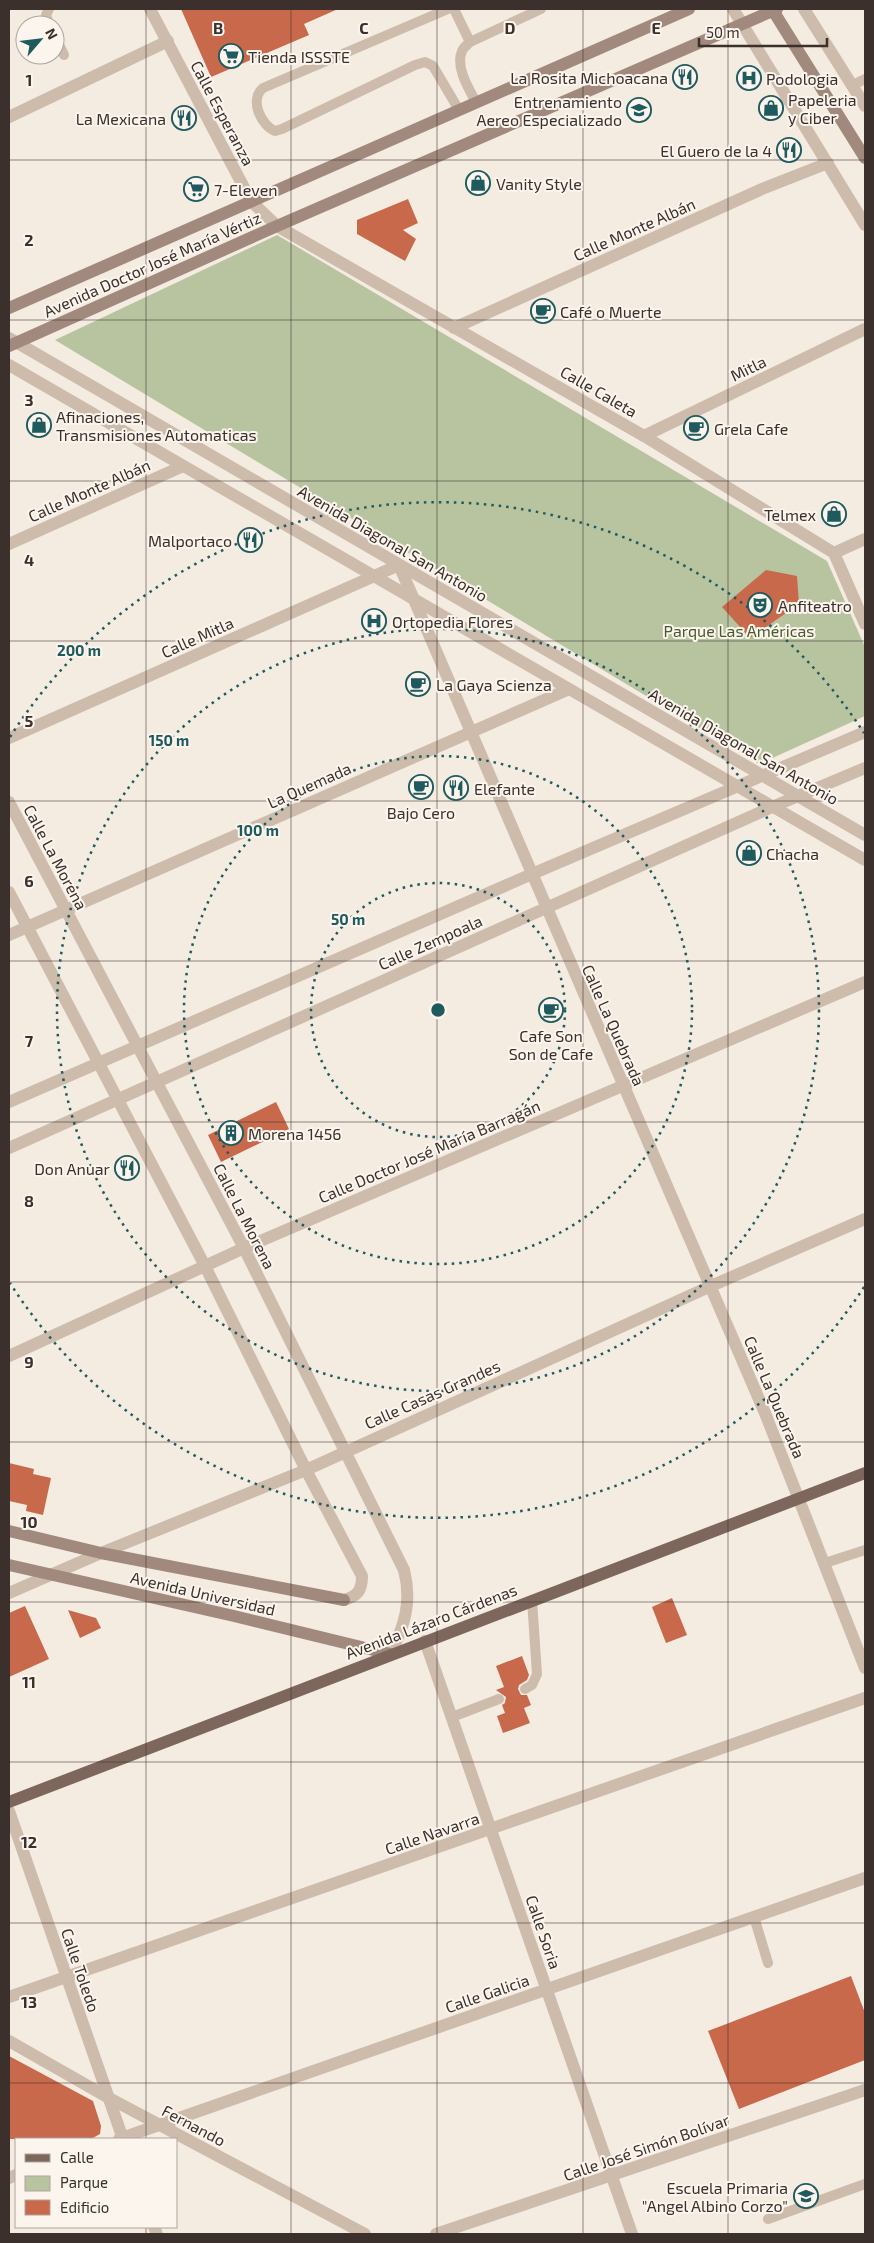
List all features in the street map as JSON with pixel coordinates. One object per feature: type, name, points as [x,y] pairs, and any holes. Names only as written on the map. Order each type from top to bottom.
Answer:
[{"type":"main road","name":"Avenida Doctor José María Vértiz","points":[[9,308],[689,9]]},
{"type":"main road","name":"Avenida Doctor José María Vértiz","points":[[11,342],[774,9]]},
{"type":"main road","points":[[774,9],[865,158]]},
{"type":"main road","name":"Avenida Lázaro Cárdenas","points":[[9,1802],[865,1473]]},
{"type":"main road","name":"Avenida Universidad","points":[[9,1531],[101,1553],[344,1600]]},
{"type":"main road","name":"Avenida Universidad","points":[[9,1565],[234,1616],[390,1654]]},
{"type":"street","name":"Calle Esperanza","points":[[150,9],[251,201],[277,226]]},
{"type":"street","points":[[733,9],[865,225]]},
{"type":"street","points":[[804,9],[865,106]]},
{"type":"street","points":[[9,117],[168,41]]},
{"type":"street","name":"Calle Monte Albán","points":[[454,328],[762,189],[828,163]]},
{"type":"street","name":"Calle Caleta","points":[[277,226],[644,436],[834,553]]},
{"type":"street","name":"Mitla","points":[[644,436],[865,329]]},
{"type":"street","name":"Avenida Diagonal San Antonio","points":[[11,342],[865,835]]},
{"type":"street","points":[[9,365],[567,690],[865,860]]},
{"type":"street","name":"Calle Monte Albán","points":[[9,544],[183,466]]},
{"type":"street","points":[[865,539],[834,553],[865,624]]},
{"type":"street","name":"Calle Mitla","points":[[9,738],[399,565]]},
{"type":"street","name":"Calle La Quebrada","points":[[399,565],[711,1286],[800,1498],[865,1668]]},
{"type":"street","name":"La Quemada","points":[[9,935],[567,690]]},
{"type":"street","name":"Calle Zempoala","points":[[9,1102],[532,874],[865,732]]},
{"type":"street","name":"Calle Zempoala","points":[[9,1148],[772,807],[865,768]]},
{"type":"street","name":"Calle La Morena","points":[[9,802],[244,1248],[404,1570],[408,1586],[406,1621],[390,1654]]},
{"type":"street","points":[[9,892],[116,1100],[205,1266],[306,1470],[362,1576],[362,1587],[355,1596],[344,1600]]},
{"type":"street","name":"Calle Doctor José María Barragán","points":[[9,1356],[244,1248],[865,982]]},
{"type":"street","name":"Calle Casas Grandes","points":[[9,1593],[101,1553],[306,1470],[711,1286],[865,1219]]},
{"type":"street","name":"Calle Soria","points":[[425,1641],[632,2234]]},
{"type":"street","name":"Calle Navarra","points":[[9,1997],[865,1698]]},
{"type":"street","name":"Calle Toledo","points":[[9,1811],[110,2098],[122,2138]]},
{"type":"street","name":"Calle Galicia","points":[[125,2138],[865,1878]]},
{"type":"street","name":"Fernando","points":[[9,2041],[110,2098],[365,2234]]},
{"type":"street","name":"Calle José Simón Bolívar","points":[[436,2234],[865,2090]]},
{"type":"lane","points":[[448,9],[263,88],[258,92],[256,99],[265,123],[276,131],[282,130],[415,65],[425,62],[434,66],[459,110]]},
{"type":"lane","points":[[454,9],[470,42]]},
{"type":"lane","points":[[476,102],[465,80],[460,62],[462,52],[470,42],[541,9]]},
{"type":"lane","points":[[853,85],[865,79]]},
{"type":"lane","points":[[825,1563],[865,1550]]},
{"type":"lane","points":[[525,1689],[532,1686],[537,1674],[532,1600]]},
{"type":"lane","points":[[452,1717],[499,1699]]},
{"type":"lane","points":[[754,1917],[768,1963]]},
{"type":"lane","points":[[768,2219],[865,2184]]},
{"type":"green space","name":"Parque Las Américas","points":[[277,235],[827,561],[865,647],[865,716],[759,764],[55,340]]},
{"type":"building","name":"Tienda ISSSTE","points":[[181,9],[338,9],[304,24],[309,35],[211,77]]},
{"type":"building","points":[[408,199],[418,223],[403,230],[416,239],[405,261],[357,234],[357,220]]},
{"type":"building","name":"Anfiteatro","points":[[766,570],[797,576],[799,604],[750,638],[722,607]]},
{"type":"building","name":"Morena 1456","points":[[276,1102],[289,1129],[221,1162],[208,1135]]},
{"type":"building","points":[[9,1463],[34,1469],[33,1474],[51,1478],[43,1515],[26,1511],[27,1505],[9,1501]]},
{"type":"building","points":[[672,1598],[687,1635],[666,1643],[652,1607]]},
{"type":"building","points":[[25,1606],[49,1659],[9,1677],[9,1613]]},
{"type":"building","points":[[68,1610],[96,1618],[101,1628],[80,1638]]},
{"type":"building","points":[[522,1656],[529,1675],[527,1680],[519,1685],[518,1689],[521,1695],[527,1695],[531,1705],[524,1708],[530,1723],[503,1733],[497,1716],[505,1713],[502,1705],[505,1703],[506,1697],[496,1690],[504,1687],[496,1666]]},
{"type":"building","points":[[851,1976],[865,2013],[865,2060],[739,2109],[708,2031]]},
{"type":"building","points":[[9,2056],[93,2101],[101,2126],[100,2134],[93,2138],[9,2139]]},
{"type":"place","name":"Tienda ISSSTE","points":[[231,56]]},
{"type":"place","name":"La Rosita Michoacana","points":[[685,77]]},
{"type":"place","name":"Podologia","points":[[749,78]]},
{"type":"place","name":"Papeleria y Ciber","points":[[771,108]]},
{"type":"place","name":"Entrenamiento Aereo Especializado","points":[[639,110]]},
{"type":"place","name":"La Mexicana","points":[[184,118]]},
{"type":"place","name":"El Guero de la 4","points":[[789,150]]},
{"type":"place","name":"Vanity Style","points":[[478,183]]},
{"type":"place","name":"7-Eleven","points":[[196,189]]},
{"type":"place","name":"Café o Muerte","points":[[543,311]]},
{"type":"place","name":"Afinaciones, Transmisiones Automaticas","points":[[39,425]]},
{"type":"place","name":"Grela Cafe","points":[[696,428]]},
{"type":"place","name":"Telmex","points":[[834,514]]},
{"type":"place","name":"Malportaco","points":[[250,540]]},
{"type":"place","name":"Anfiteatro","points":[[760,605]]},
{"type":"place","name":"Ortopedia Flores","points":[[374,621]]},
{"type":"place","name":"La Gaya Scienza","points":[[418,684]]},
{"type":"place","name":"Bajo Cero","points":[[421,787]]},
{"type":"place","name":"Elefante","points":[[456,788]]},
{"type":"place","name":"Chacha","points":[[749,853]]},
{"type":"place","name":"Cafe Son Son de Cafe","points":[[551,1010]]},
{"type":"place","name":"Morena 1456","points":[[231,1133]]},
{"type":"place","name":"Don Anuar","points":[[127,1168]]},
{"type":"place","name":"Escuela Primaria \"Angel Albino Corzo\"","points":[[806,2196]]}]
